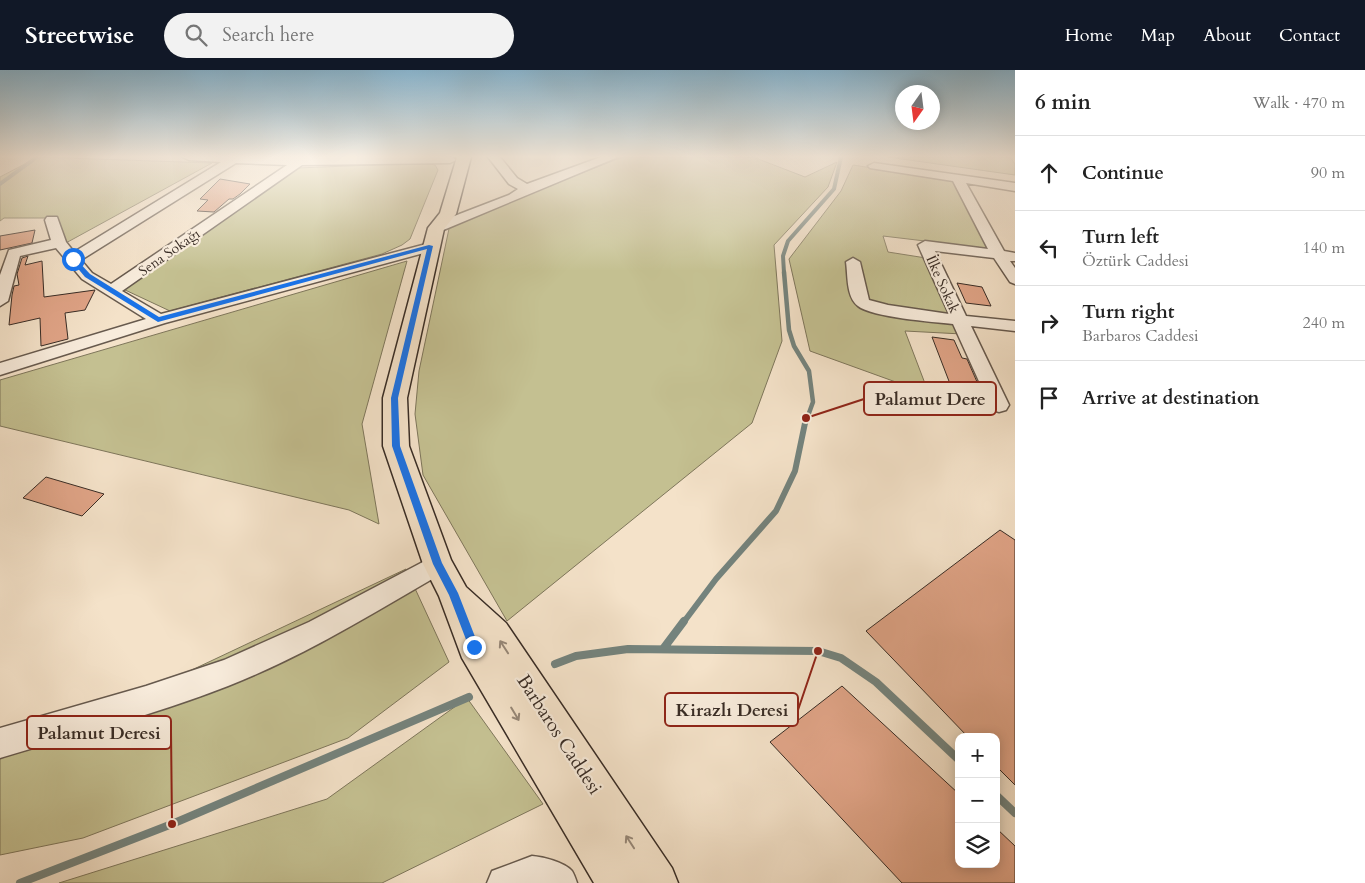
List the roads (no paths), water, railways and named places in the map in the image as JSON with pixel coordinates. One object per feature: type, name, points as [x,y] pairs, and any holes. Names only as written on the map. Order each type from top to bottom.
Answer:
[{"type":"main road","name":"Barbaros Caddesi","points":[[451,195],[448,214],[433,237],[394,398],[396,446],[445,579],[474,647],[617,883]]},
{"type":"main road","name":"Barbaros Caddesi","points":[[445,579],[495,634],[657,883]]},
{"type":"street","points":[[73,259],[176,195]]},
{"type":"street","name":"Sena Sokağı","points":[[112,291],[251,195]]},
{"type":"street","points":[[0,369],[433,237],[518,195]]},
{"type":"street","points":[[967,195],[998,254],[1015,279]]},
{"type":"street","points":[[52,220],[58,243],[88,276],[158,320]]},
{"type":"street","points":[[0,302],[14,253],[58,243]]},
{"type":"street","name":"İlke Sokak","points":[[999,405],[925,245],[1015,256]]},
{"type":"street","points":[[853,262],[860,299],[864,304],[897,312],[1015,326]]},
{"type":"street","points":[[0,743],[154,698],[227,673],[318,630],[445,579]]},
{"type":"street","points":[[504,883],[525,873],[536,873],[560,883]]},
{"type":"waterway","points":[[784,273],[783,256],[788,241],[829,195]]},
{"type":"waterway","points":[[784,272],[789,330],[794,346],[809,371],[813,402],[805,424]]},
{"type":"waterway","points":[[683,623],[716,579],[776,511],[795,471],[805,423]]},
{"type":"waterway","points":[[663,649],[684,621]]},
{"type":"waterway","points":[[555,664],[576,656],[628,649],[818,651],[841,658],[876,682],[955,756]]},
{"type":"waterway","points":[[20,883],[172,824],[469,697]]},
{"type":"waterway","points":[[1000,799],[1015,813]]},
{"type":"place","name":"Palamut Dere","points":[[806,418]]},
{"type":"place","name":"Kirazlı Deresi","points":[[818,651]]},
{"type":"place","name":"Palamut Deresi","points":[[172,824]]}]
